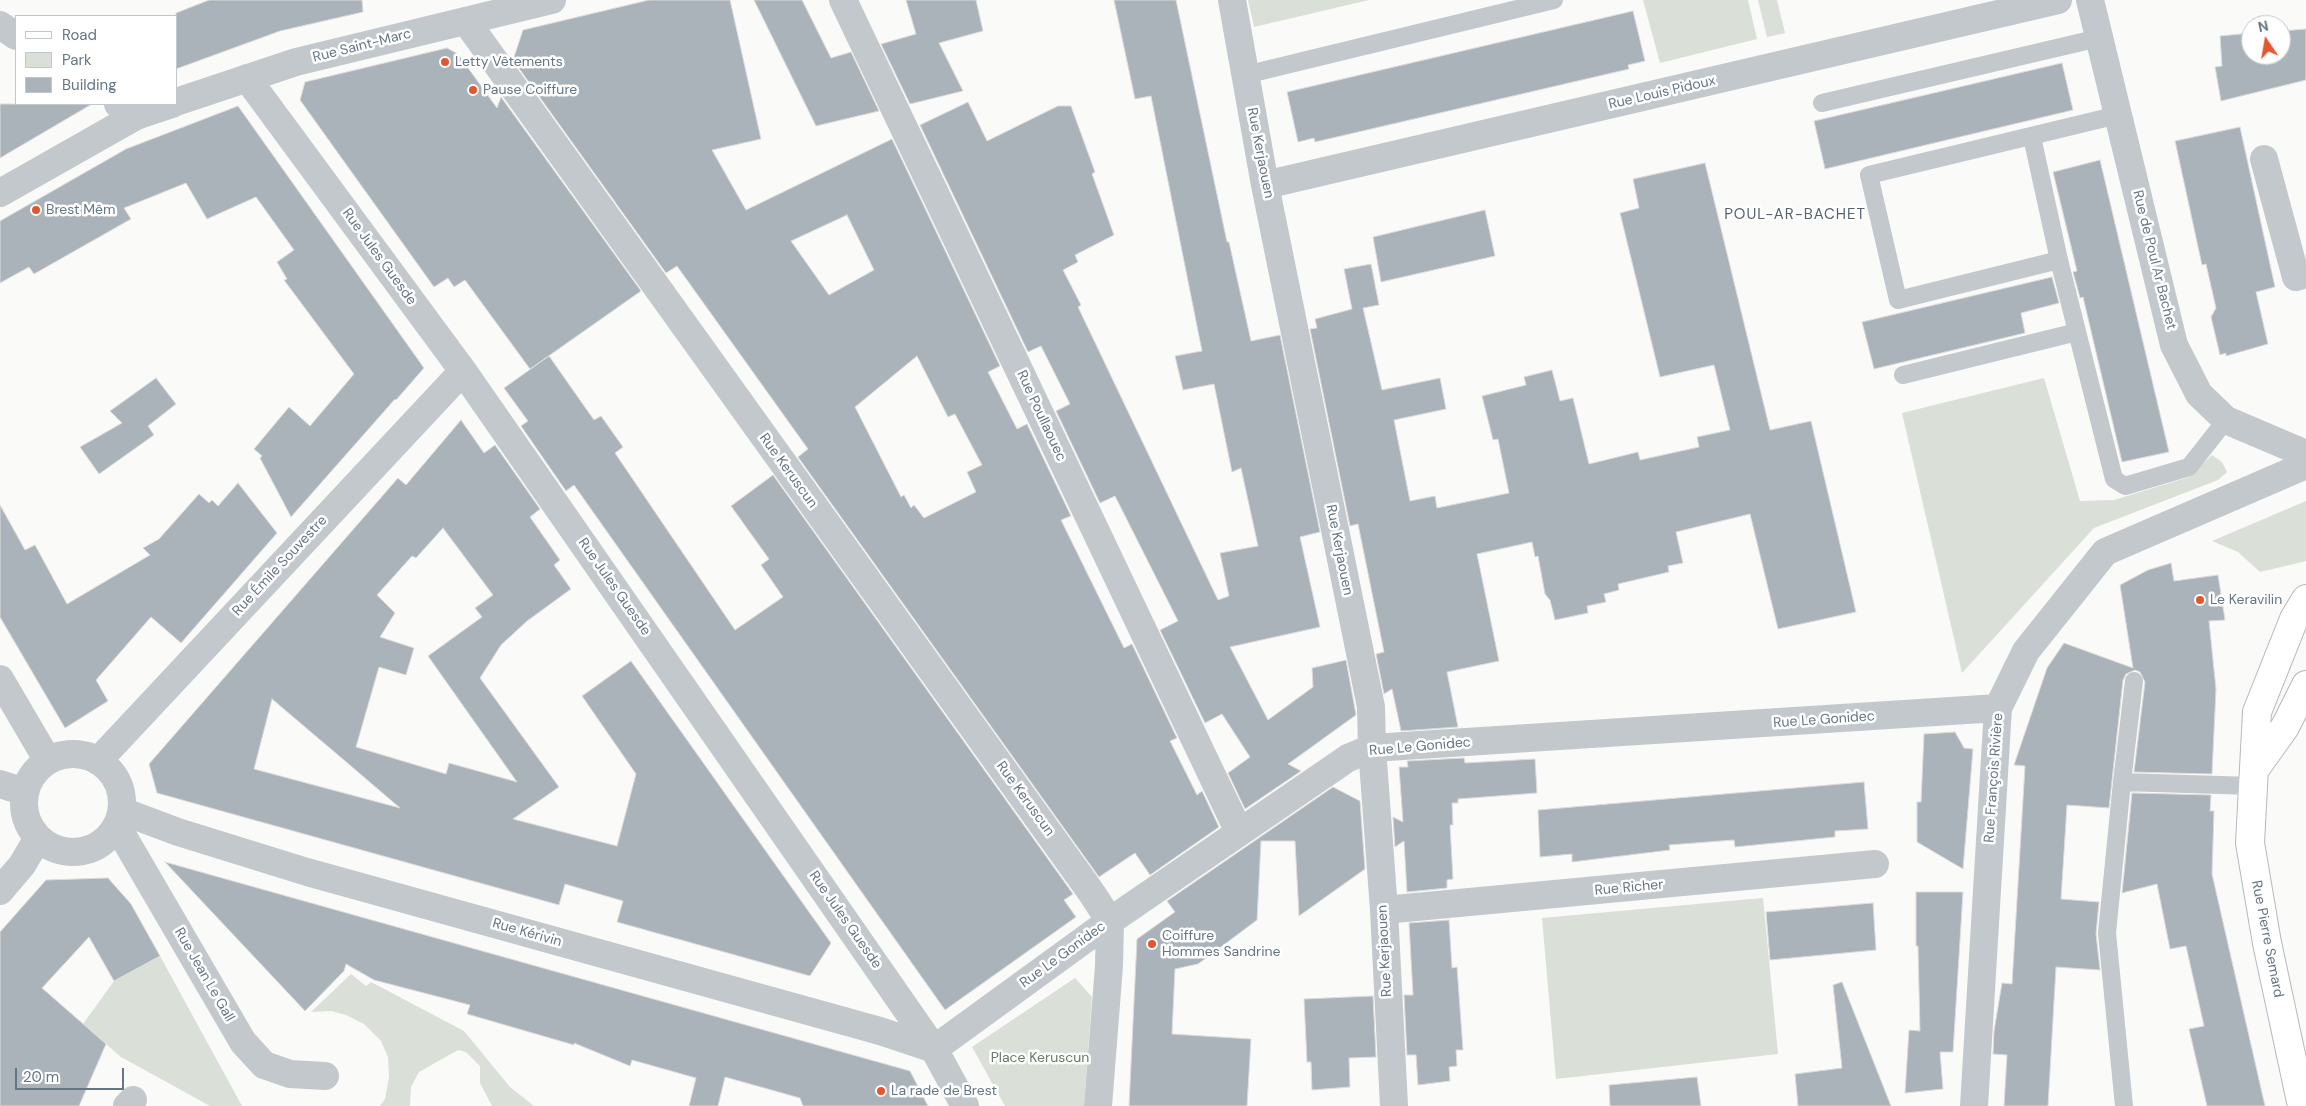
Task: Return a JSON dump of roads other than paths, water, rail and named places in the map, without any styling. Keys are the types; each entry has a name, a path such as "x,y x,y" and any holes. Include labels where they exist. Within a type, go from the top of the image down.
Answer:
{"main road":[{"name":"Rue Pierre Semard","path":"2302,1106 2267,943 2250,842 2258,712 2294,619 2306,599"},
{"path":"2254,778 2285,727 2306,685"}],"street":[{"name":"Rue Saint-Marc","path":"178,101 296,62 552,0"},
{"name":"Rue Poullaouec","path":"843,0 1239,832"},
{"name":"Rue Kerjaouen","path":"1232,0 1265,185 1371,707 1394,1106"},
{"name":"Rue Louis Pidoux","path":"1265,185 1985,8 2058,0"},
{"name":"Rue de Poul Ar Bachet","path":"2090,0 2174,345 2200,394 2226,420 2306,454"},
{"name":"Rue Keruscun","path":"466,21 1110,921"},
{"path":"0,25 15,35"},
{"name":"Rue Jules Guesde","path":"247,78 463,371 934,1049 965,1106"},
{"path":"0,193 127,110 164,105"},
{"path":"2264,159 2296,277 2306,274"},
{"name":"Rue Émile Souvestre","path":"98,762 463,371"},
{"name":"Rue François Rivière","path":"1974,1106 1998,708 2026,652 2105,552 2306,465"},
{"path":"0,679 48,761"},
{"name":"Rue Le Gonidec","path":"934,1049 1110,921 1239,832 1348,758 1372,748 1998,708"},
{"path":"64,755 82,755 98,762 110,770 118,782 122,796 119,818 108,838 96,847 81,852 66,852 51,848 38,838 28,826 24,809 12,788 48,761 64,755"},
{"name":"Rue Kérivin","path":"119,818 178,832 307,872 880,1031 934,1049"},
{"name":"Rue Jean Le Gall","path":"119,818 243,1042 264,1065 290,1074 326,1076"},
{"path":"0,891 22,865 38,838"},
{"name":"Rue Richer","path":"1384,910 1875,864"},
{"path":"1098,1106 1109,966 1110,921"}],"lane":[{"path":"1245,75 1554,0"},
{"path":"1822,103 2099,38"},
{"path":"2059,260 1898,300 1869,175 2118,115"},
{"path":"2032,137 2059,260 2114,479 2125,486 2189,468 2226,420"},
{"path":"1903,375 2077,332"},
{"path":"2124,1106 2107,932 2134,681"},
{"path":"2122,782 2254,778"}],"place":[{"name":"Letty Vêtements","path":"445,62"},
{"name":"Pause Coiffure","path":"473,90"},
{"name":"Brest Mêm","path":"36,210"},
{"name":"Le Keravilin","path":"2200,600"},
{"name":"Coiffure Hommes Sandrine","path":"1152,944"},
{"name":"La rade de Brest","path":"881,1091"}],"district":[{"name":"POUL-AR-BACHET","path":"1795,215"}],"park label":[{"name":"Place Keruscun","path":"1040,1058"}]}
